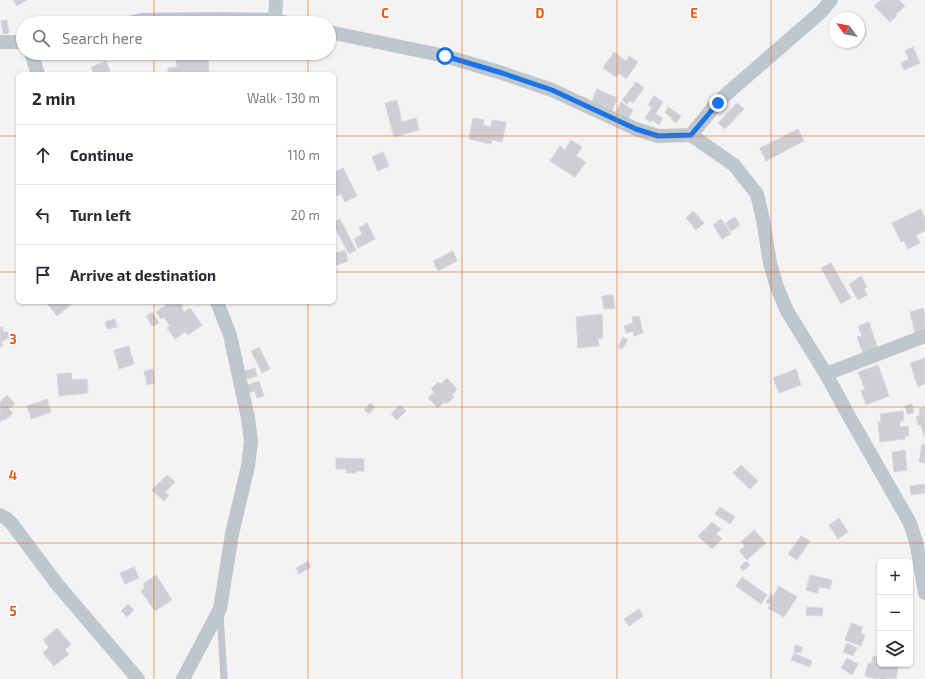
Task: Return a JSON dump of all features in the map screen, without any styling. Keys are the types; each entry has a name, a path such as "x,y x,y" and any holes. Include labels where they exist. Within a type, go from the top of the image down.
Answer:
{"street":[{"path":"275,16 276,0"},
{"path":"691,135 731,90 820,12 831,0"},
{"path":"336,33 445,56 502,73 552,90 636,129 658,136 691,135 734,165 757,194 770,263 777,287 787,311 826,374 910,523 916,542 925,593"},
{"path":"0,42 16,42"},
{"path":"33,60 37,72"},
{"path":"183,679 220,610 232,534 248,466 250,442 248,418 230,335 218,304"},
{"path":"826,374 925,336"},
{"path":"0,515 12,524 58,584 138,679"}],"lane":[{"path":"220,610 224,679"}],"building":[{"path":"13,0 27,0 17,6"},
{"path":"881,0 899,0 905,6 890,22 874,6"},
{"path":"7,20 9,33 3,34 1,21"},
{"path":"913,47 920,63 904,70 901,63 909,59 905,51"},
{"path":"614,52 626,61 629,56 638,62 626,79 619,73 616,77 603,68"},
{"path":"176,60 208,60 209,72 168,72 168,68 177,67"},
{"path":"106,61 110,71 93,72 91,67"},
{"path":"636,82 644,88 633,103 630,101 627,104 622,100"},
{"path":"597,89 617,98 612,110 592,101"},
{"path":"654,96 663,102 655,114 663,118 659,125 652,120 650,122 645,118 652,107 648,105"},
{"path":"397,100 402,122 416,118 419,130 394,137 385,103"},
{"path":"621,102 633,110 628,119 616,112"},
{"path":"737,103 744,109 725,129 718,123"},
{"path":"668,107 681,116 676,123 665,113"},
{"path":"473,118 484,120 483,125 491,127 492,120 506,122 502,142 492,140 491,144 469,139"},
{"path":"798,129 804,141 766,161 760,148"},
{"path":"571,140 582,147 576,156 586,162 575,177 550,161 560,146 565,150"},
{"path":"383,152 389,166 378,171 372,157"},
{"path":"343,168 357,196 345,202 341,194 337,196 336,172"},
{"path":"921,209 925,218 925,231 916,235 920,243 908,249 904,241 901,242 892,223"},
{"path":"693,211 704,223 696,230 686,218"},
{"path":"735,217 740,225 731,231 725,223"},
{"path":"340,219 356,250 349,254 336,230 336,221"},
{"path":"721,219 731,234 722,239 713,225"},
{"path":"367,223 375,239 358,248 354,239 362,234 359,228"},
{"path":"345,250 348,261 336,265 336,253"},
{"path":"453,251 457,261 438,271 433,261"},
{"path":"831,263 851,298 841,304 821,268"},
{"path":"861,276 867,287 864,289 867,295 858,300 849,284"},
{"path":"613,295 615,308 604,309 602,296"},
{"path":"48,304 72,304 57,316"},
{"path":"165,304 182,304 183,306 181,307 184,312 190,308 202,325 188,335 185,332 175,339 167,328 170,326 164,317 161,319 156,312 166,305"},
{"path":"923,308 925,316 925,335 916,337 910,312"},
{"path":"152,312 159,323 152,326 146,316"},
{"path":"602,314 603,338 598,338 599,346 578,348 576,317"},
{"path":"639,316 643,333 634,336 633,331 626,333 624,326 633,323 632,317"},
{"path":"115,319 117,327 107,329 105,322"},
{"path":"869,322 878,349 863,354 857,337 862,336 858,326"},
{"path":"2,327 4,333 7,331 10,337 1,342 3,346 0,347 0,328"},
{"path":"623,337 628,340 622,349 618,347"},
{"path":"129,346 134,364 119,369 114,350"},
{"path":"259,347 270,369 262,373 251,351"},
{"path":"925,358 925,384 918,387 910,363"},
{"path":"878,365 889,396 866,405 861,391 865,389 858,372"},
{"path":"255,368 257,376 243,380 241,372"},
{"path":"153,369 155,383 147,385 144,371"},
{"path":"796,369 801,385 779,393 773,378"},
{"path":"71,373 72,380 87,379 88,393 59,396 57,374"},
{"path":"447,378 457,389 452,395 454,397 446,404 444,402 438,408 428,398 434,392 431,389 438,382 441,384"},
{"path":"259,381 264,396 257,398 255,391 249,393 247,385"},
{"path":"7,395 15,404 9,409 13,413 5,420 4,419 0,422 0,402"},
{"path":"47,399 51,412 31,419 27,406"},
{"path":"370,403 375,407 369,414 364,410"},
{"path":"912,404 914,413 907,414 905,406"},
{"path":"400,405 406,411 397,420 391,414"},
{"path":"925,407 924,437 921,425 918,425 916,416 920,416 919,409"},
{"path":"903,411 904,421 900,421 900,427 908,426 909,436 905,436 905,439 880,442 878,422 881,422 880,414"},
{"path":"922,444 925,444 925,463 919,462"},
{"path":"905,450 907,470 894,472 892,452"},
{"path":"336,458 364,459 364,471 346,473 346,469 336,469"},
{"path":"741,465 758,481 750,489 733,473"},
{"path":"167,475 175,482 165,492 169,495 164,501 152,490"},
{"path":"925,484 925,493 911,495 910,486"},
{"path":"720,507 735,517 730,524 715,514"},
{"path":"839,518 848,532 838,539 829,525"},
{"path":"712,522 721,529 716,534 722,539 712,549 698,536"},
{"path":"754,530 766,543 747,560 739,551 745,546 741,542"},
{"path":"801,536 810,541 797,560 788,554"},
{"path":"308,561 311,567 299,574 296,568"},
{"path":"746,561 750,565 743,571 740,567"},
{"path":"134,567 139,578 125,584 120,573"},
{"path":"156,575 172,600 155,611 141,591 145,588 143,584"},
{"path":"810,575 832,580 830,589 819,587 818,593 806,590"},
{"path":"742,577 767,595 761,604 736,586"},
{"path":"779,586 797,597 784,617 768,608 770,604 766,602 771,594 773,596"},
{"path":"128,604 134,610 127,617 121,611"},
{"path":"807,607 823,608 822,616 806,615"},
{"path":"639,609 643,616 629,626 624,619"},
{"path":"851,623 863,627 861,633 865,635 861,646 845,640"},
{"path":"57,628 71,644 65,650 69,654 54,666 43,653 49,647 43,640"},
{"path":"847,643 857,648 853,656 843,652"},
{"path":"795,645 802,647 801,653 794,652"},
{"path":"794,653 812,661 810,667 791,660"},
{"path":"873,656 877,657 877,667 898,668 896,679 877,679 865,676 868,663 871,664"},
{"path":"847,658 858,664 852,675 841,668"}],"route":[{"path":"445,56 552,90 636,129 658,136 691,135 718,103"}]}
